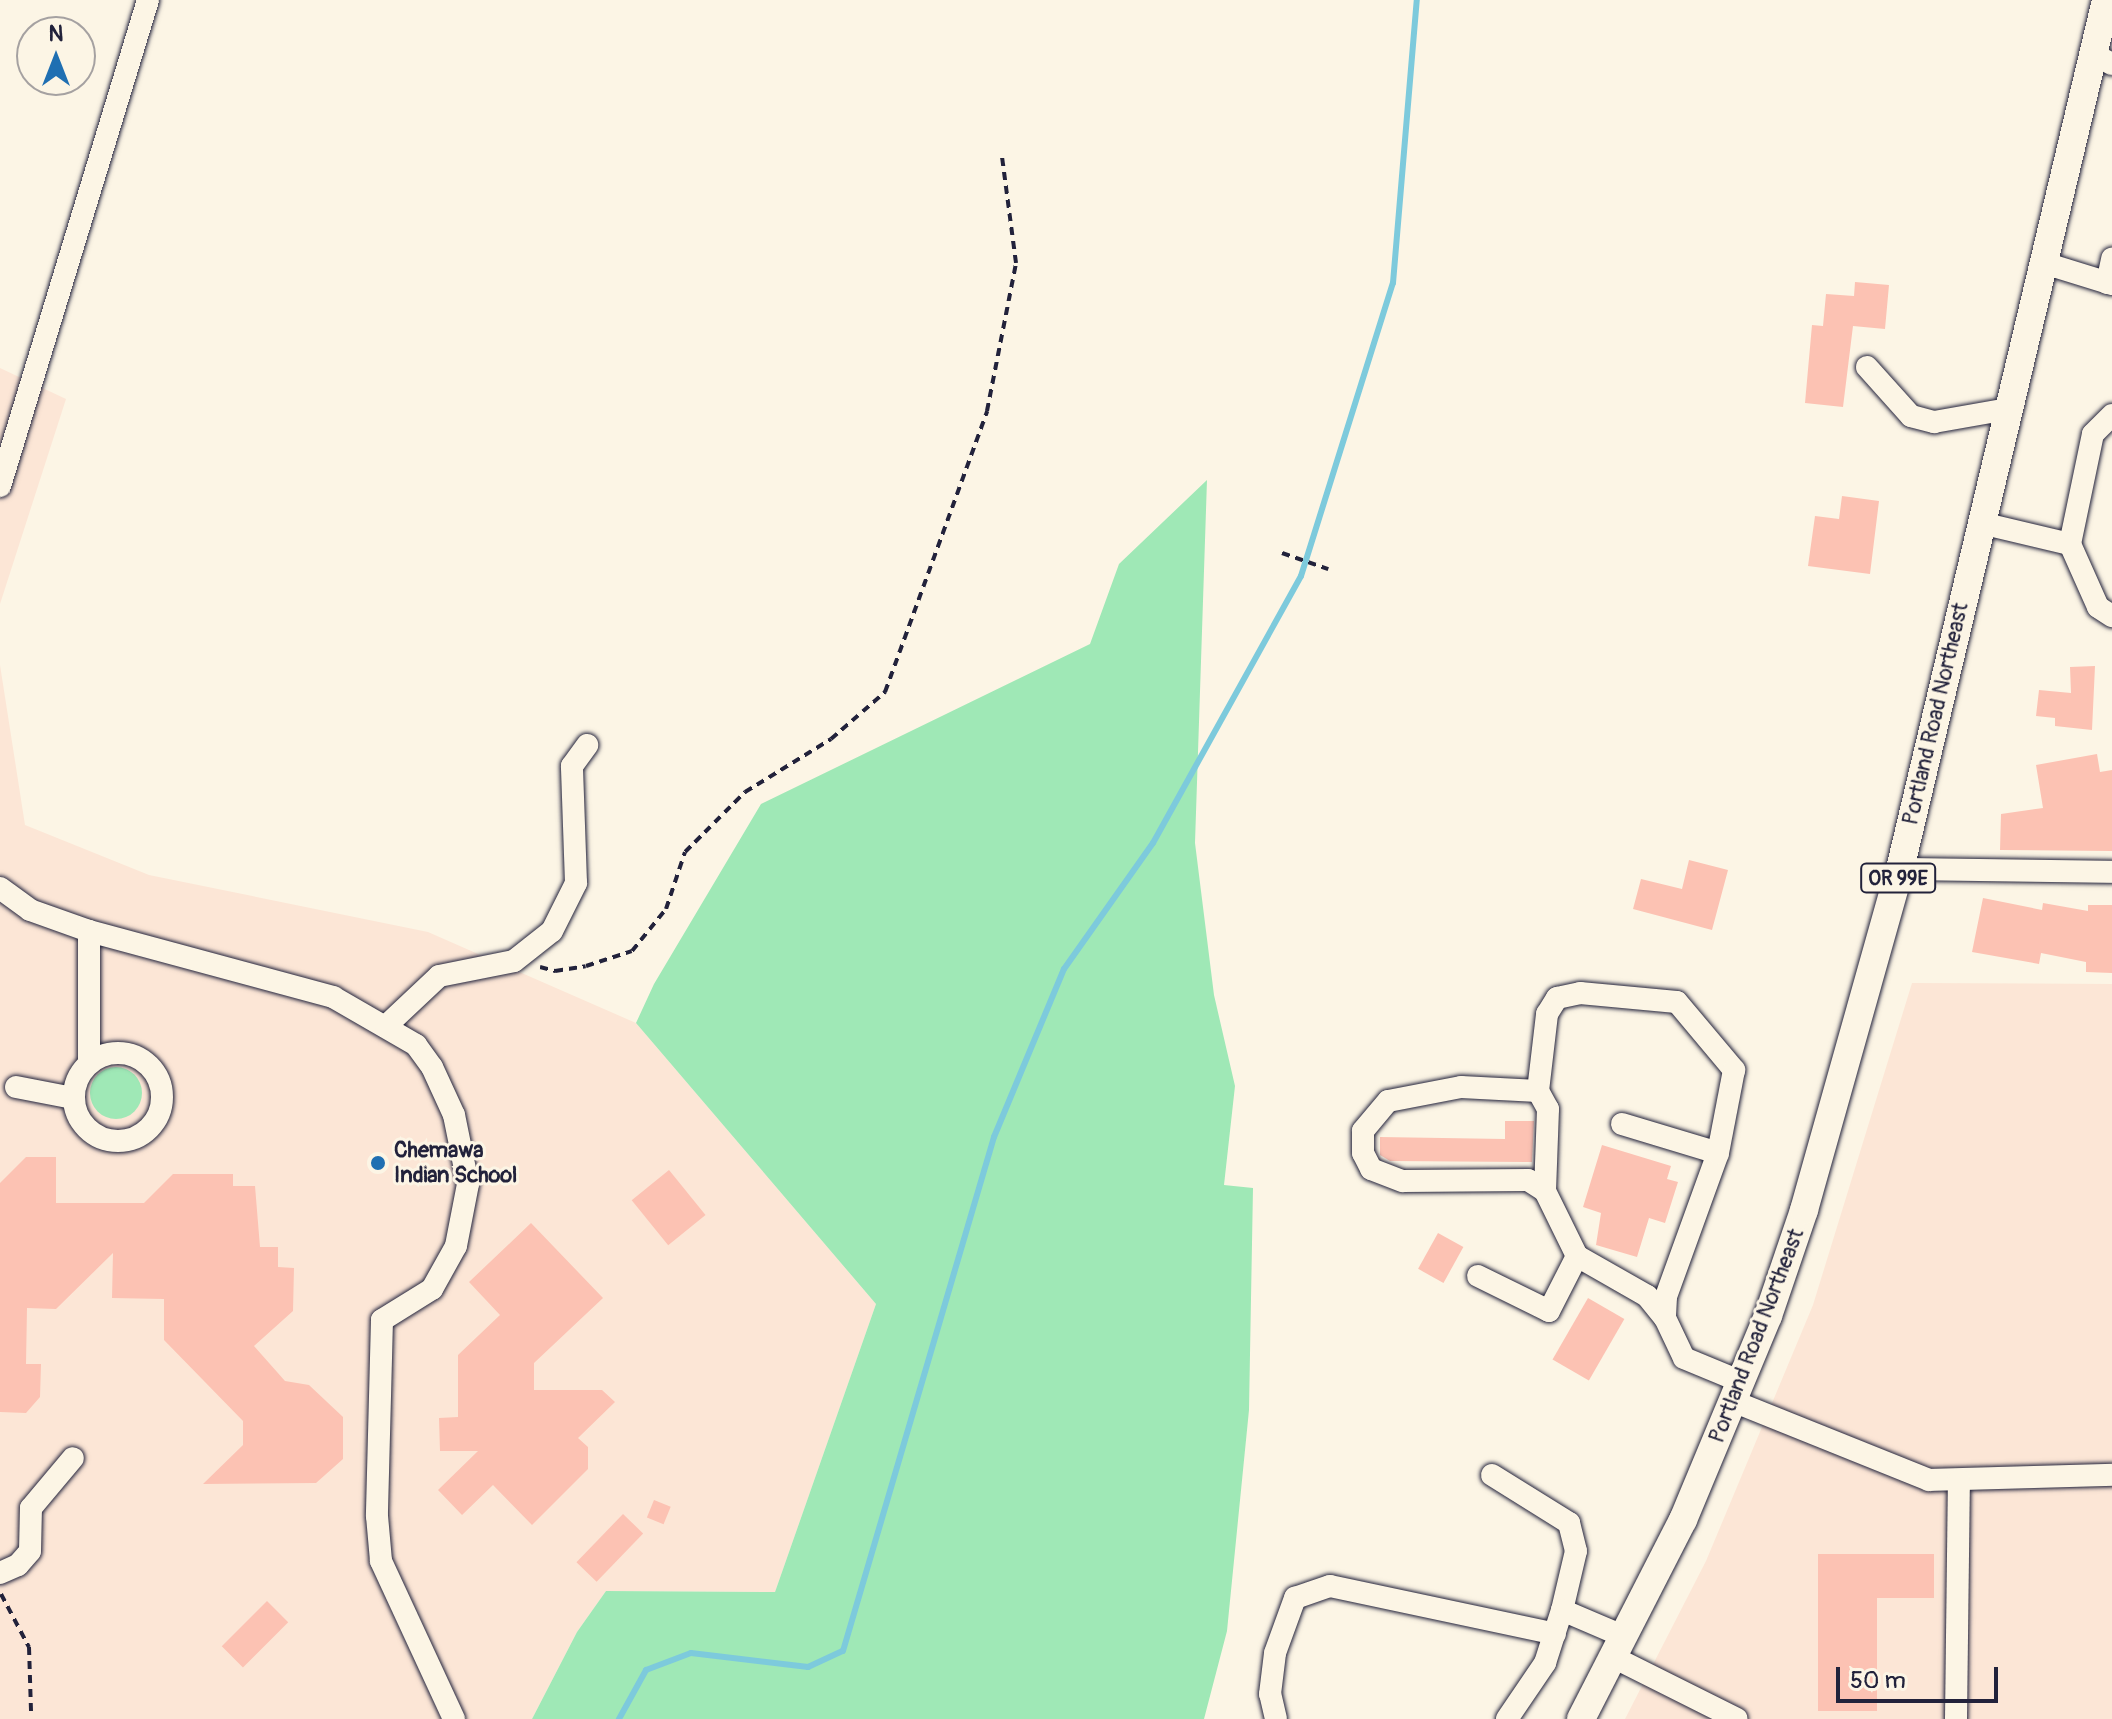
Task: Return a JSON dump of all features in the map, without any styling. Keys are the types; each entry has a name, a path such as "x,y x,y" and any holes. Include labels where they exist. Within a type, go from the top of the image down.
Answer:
{"main road":[{"name":"Portland Road Northeast","path":"1581,1719 1620,1648 1738,1392 1821,1155 1900,869 2044,263 2103,59 2106,0"}],"street":[{"path":"0,486 148,0"},
{"path":"2044,263 2109,284 2112,259"},
{"path":"1867,367 1911,416 1934,422 2008,409"},
{"path":"2112,415 2093,434 2070,544 2098,607 2112,616"},
{"path":"1981,523 2070,544"},
{"path":"386,1026 439,976 514,961 552,931 576,883 572,766 587,745"},
{"path":"1900,869 2112,872"},
{"path":"0,888 30,910 89,931 333,997 416,1045 432,1067 454,1115 468,1184 456,1246 432,1289 382,1320 381,1561 454,1719"},
{"path":"89,931 89,1063 73,1098 84,1126 109,1141 139,1136 159,1115 161,1085 144,1061 116,1052 89,1063"},
{"path":"1665,1318 1666,1297 1718,1153 1734,1070 1677,1002 1580,993 1557,998 1547,1014 1538,1091 1548,1109 1545,1191 1577,1256 1647,1296 1665,1318 1684,1358 1738,1392 1929,1480 2112,1475"},
{"path":"16,1087 73,1098"},
{"path":"1538,1091 1461,1087 1388,1101 1363,1131 1363,1153 1371,1169 1403,1181 1528,1180 1545,1191"},
{"path":"1622,1124 1718,1153"},
{"path":"1478,1276 1549,1311 1577,1256"},
{"path":"0,1573 18,1565 30,1551 31,1508 73,1458"},
{"path":"1492,1475 1569,1523 1576,1551 1545,1663 1507,1719"},
{"path":"1956,1719 1959,1480"},
{"path":"1276,1719 1270,1694 1275,1653 1295,1598 1330,1586 1555,1634"},
{"path":"1562,1610 1737,1719"}],"path":[{"path":"514,961 555,971 632,951 666,909 685,852 745,792 831,739 885,692 987,411 1016,263 1002,157"},
{"path":"1282,553 1328,569"},
{"path":"0,1592 29,1647 31,1712"}],"shaded area":[{"path":"0,368 66,399 0,604"},
{"name":"Chemawa Indian School","path":"0,665 25,825 149,875 428,932 636,1023 876,1304 775,1592 606,1591 577,1632 532,1719 0,1719"},
{"path":"1912,983 2112,984 2112,1719 1625,1719 1706,1561 1813,1305"}],"green space":[{"path":"1207,480 1195,843 1214,995 1235,1086 1224,1185 1253,1188 1249,1410 1227,1631 1204,1719 532,1719 577,1632 606,1591 775,1592 876,1304 636,1023 654,984 761,804 1090,644 1119,564"},
{"path":"116,1067 134,1075 142,1093 134,1111 116,1119 98,1111 90,1093 98,1075"}],"building":[{"path":"1855,282 1889,285 1885,329 1853,326 1843,407 1805,403 1812,325 1823,326 1826,294 1854,296"},
{"path":"1842,496 1879,501 1870,574 1808,566 1815,516 1839,519"},
{"path":"2095,666 2092,730 2055,726 2055,718 2036,716 2039,690 2071,693 2070,667"},
{"path":"2097,754 2100,772 2112,770 2112,851 2000,850 2001,814 2043,808 2036,765"},
{"path":"1689,860 1728,870 1712,930 1633,909 1641,879 1682,889"},
{"path":"1983,898 2042,910 2043,903 2088,911 2088,905 2112,905 2112,973 2086,972 2086,962 2041,953 2039,964 1972,952"},
{"path":"1505,1121 1534,1121 1532,1162 1390,1161 1380,1155 1380,1137 1505,1139"},
{"path":"1602,1145 1671,1166 1667,1179 1678,1182 1665,1223 1649,1218 1637,1257 1596,1245 1601,1213 1583,1207"},
{"path":"26,1157 56,1157 56,1203 144,1203 173,1174 233,1174 233,1186 255,1186 260,1247 278,1247 278,1267 294,1268 293,1311 254,1346 285,1381 309,1385 343,1417 343,1459 316,1483 203,1484 243,1445 243,1421 164,1340 164,1299 112,1298 113,1253 56,1309 27,1308 26,1364 41,1364 40,1397 26,1413 0,1412 0,1183"},
{"path":"669,1170 706,1215 668,1245 632,1200"},
{"path":"531,1223 603,1298 534,1363 534,1390 602,1390 615,1402 578,1438 588,1447 588,1469 532,1525 493,1485 462,1515 438,1490 478,1451 440,1451 439,1418 458,1417 458,1355 500,1315 469,1282"},
{"path":"1438,1233 1463,1247 1443,1283 1418,1269"},
{"path":"1588,1298 1624,1319 1589,1380 1552,1359"},
{"path":"654,1500 671,1507 664,1524 647,1518"},
{"path":"623,1514 643,1533 597,1582 576,1562"},
{"path":"1818,1554 1934,1554 1934,1598 1877,1598 1877,1711 1818,1711"},
{"path":"267,1601 288,1622 243,1667 222,1646"}],"waterway":[{"path":"619,1719 646,1670 691,1653 808,1667 843,1651 994,1137 1064,969 1153,843 1301,576 1393,283 1417,0"}],"place":[{"name":"Chemawa Indian School","path":"378,1163"}]}
